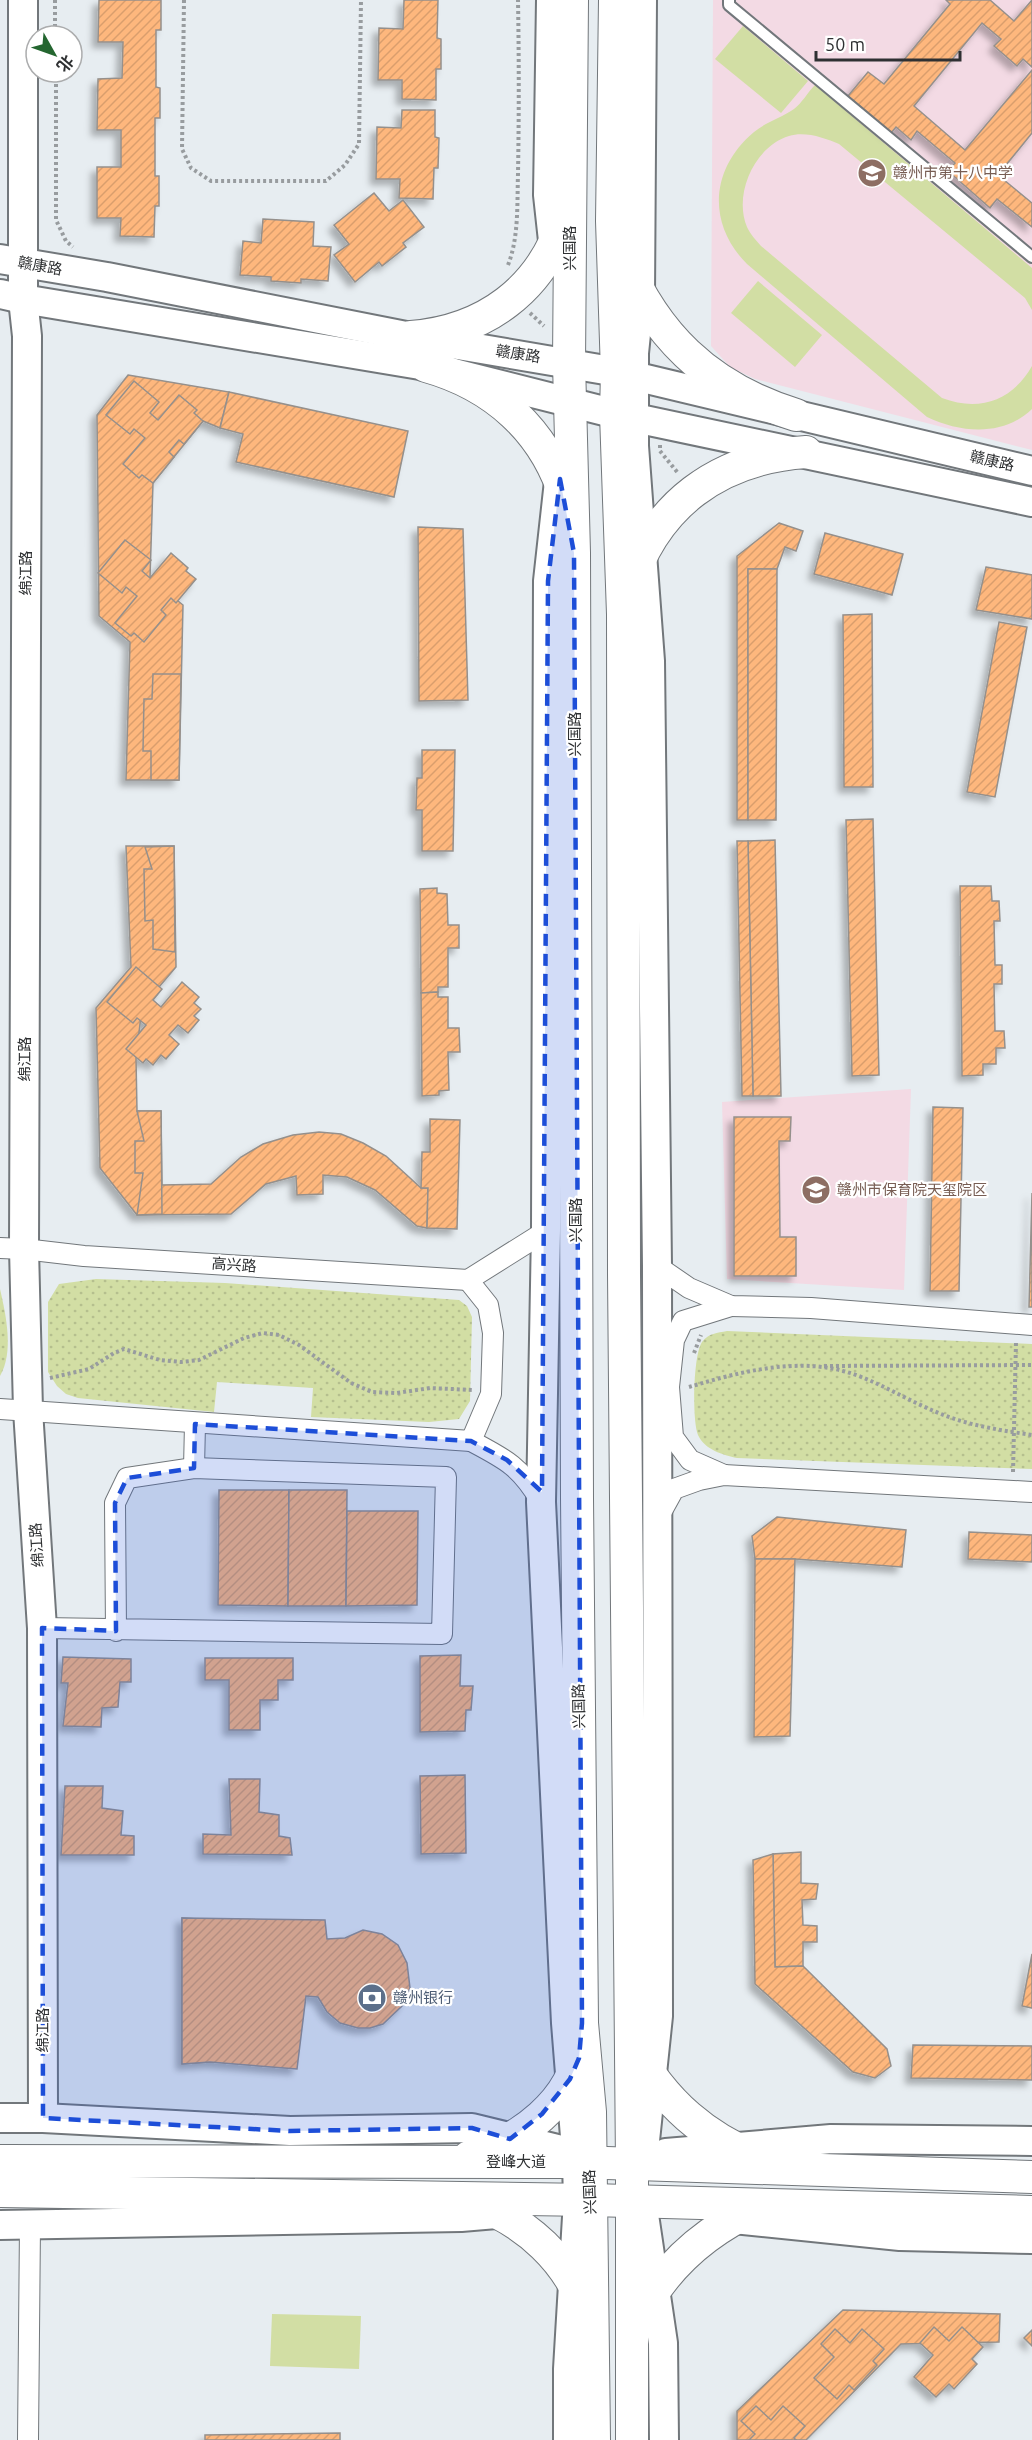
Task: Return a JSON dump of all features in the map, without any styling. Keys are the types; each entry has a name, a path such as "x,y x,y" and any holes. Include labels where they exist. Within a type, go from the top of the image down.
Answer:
{"main road":[{"name":"兴国路","path":"572,0 571,192 566,362 574,554 577,1498 582,2024 590,2112 583,2158 592,2330 594,2440"},
{"path":"615,0 612,221 626,374 623,614 624,1274 631,2044 637,2160 632,2331 632,2440"},
{"path":"411,337 452,330 491,314 524,288 538,272 554,246 571,192"},
{"path":"612,221 622,256 640,295 674,341 712,375 752,399 796,415"},
{"path":"426,366 470,382 509,408 540,443 560,479 569,507 574,554"},
{"path":"623,614 627,593 641,555 667,517 700,486 719,474 750,462 783,454 806,452"},
{"path":"443,2162 486,2151 510,2139 542,2114 557,2098 571,2077 579,2058 582,2024"},
{"path":"631,2044 651,2076 684,2114 701,2128 734,2148 768,2163 792,2170"},
{"name":"登峰大道","path":"0,2161 443,2162 583,2158 792,2170 1032,2177"},
{"path":"0,2191 455,2198 746,2212 1032,2212"},
{"path":"455,2198 474,2202 501,2214 538,2240 553,2255 573,2284 586,2309 592,2330"},
{"path":"632,2331 653,2291 673,2266 698,2242 746,2212"}],"street":[{"name":"绵江路","path":"23,0 12,261 12,296 27,336 12,1248 28,1410 42,1628 43,2118"},
{"path":"551,0 548,195 566,362"},
{"path":"626,374 640,295 642,0"},
{"name":"赣康路","path":"12,261 107,276 411,337 626,374 1032,471"},
{"name":"赣康路","path":"12,296 426,366 625,416 806,452 1032,502"},
{"path":"0,2118 43,2118 290,2131 472,2128 583,2158 566,2023 542,1502 546,1231 548,581 567,402"},
{"path":"625,416 641,555 650,661 657,1266 658,2016 637,2160 831,2139 1032,2141"},
{"path":"471,1441 491,1395 493,1333 488,1305 468,1280 546,1231"},
{"name":"高兴路","path":"12,1248 84,1256 468,1280"},
{"path":"657,1266 689,1288 731,1306"},
{"path":"724,1475 690,1460 673,1437 669,1387 674,1340 683,1322 731,1306 812,1308 1024,1330"},
{"path":"0,1409 471,1441 507,1460 528,1479 542,1502"},
{"path":"194,1468 195,1424"},
{"path":"42,1628 116,1631 442,1634 446,1477 194,1468 127,1478 115,1503 116,1631"},
{"path":"658,1519 674,1489 699,1480 724,1475 1032,1492"},
{"path":"0,2225 449,2218 585,2204 573,2284 568,2369 568,2440"},
{"path":"637,2205 663,2343 664,2440"},
{"path":"746,2212 900,2236 1032,2238"},
{"path":"28,2440 30,2225"}],"lane":[{"path":"729,0 729,5 1032,257"}],"path":[{"path":"55,0 55,24"},
{"path":"184,0 182,149 191,168 211,181 326,181 345,165 359,144 361,0"},
{"path":"505,275 512,255 517,220 518,0"},
{"path":"56,84 57,220 66,241 74,248"},
{"path":"1013,1474 1015,1364 1024,1330"},
{"path":"48,1386 44,1379 90,1369 124,1349 160,1360 181,1362 199,1360 244,1338 263,1333 279,1335 299,1345 351,1383 372,1392 397,1393 430,1388 479,1390"},
{"path":"692,1359 698,1340 703,1334"},
{"path":"689,1387 728,1375 771,1368 1032,1365"},
{"path":"814,1366 847,1372 936,1412 968,1423 1032,1435"},
{"path":"689,1394 690,1378"}],"highlighted area":[{"path":"560,479 574,553 582,2023 579,2058 570,2079 542,2114 510,2139 472,2128 290,2131 43,2118 42,1628 116,1631 115,1503 127,1478 194,1468 195,1424 471,1441 507,1460 542,1492 548,581"}],"shaded area":[{"name":"赣州市第十八中学","path":"713,0 1032,0 1032,450 755,379 730,367 711,346"},
{"name":"赣州市保育院天玺院区","path":"911,1089 904,1290 727,1279 722,1102"}],"green space":[{"path":"743,26 808,81 781,113 715,59"},
{"path":"815,85 1032,268 1032,310 1025,298 839,144 821,138 802,134 789,136 777,141 757,160 745,186 743,200 743,214 750,232 761,246 942,398 969,404 993,400 1015,388 1032,366 1032,409 1021,418 995,428 981,430 954,426 927,417 747,264 734,248 725,232 720,214 719,197 722,179 729,163 739,147 754,132 794,109"},
{"path":"758,281 822,335 795,367 731,313"},
{"path":"96,1279 225,1283 459,1300 467,1306 472,1317 470,1401 459,1419 429,1422 311,1417 313,1388 217,1382 214,1412 78,1398 66,1394 57,1386 48,1372 48,1302 59,1284"},
{"path":"0,1289 8,1345 0,1376"},
{"path":"727,1331 1032,1344 1032,1469 737,1458 715,1451 701,1440 696,1428 695,1373 702,1342 710,1335"},
{"path":"272,2314 361,2316 359,2369 270,2366"}],"building":[{"path":"99,0 161,0 161,30 156,30 156,87 160,88 160,118 155,118 155,176 159,176 159,206 155,206 154,237 120,236 121,218 97,218 97,167 121,167 121,130 97,130 98,79 122,78 123,42 98,42"},
{"path":"404,0 438,0 437,38 441,39 441,69 436,69 436,100 402,99 402,80 378,80 379,28 403,29"},
{"path":"946,0 990,0 1014,21 1032,0 1032,67 1023,59 1017,66 994,46 1001,39 982,23 914,106 965,150 1032,70 1032,133 998,175 1032,203 1032,227 997,199 990,208 948,171 955,163 917,131 911,140 896,127 891,133 848,96 868,72 884,84 950,4"},
{"path":"402,110 435,110 435,137 439,138 438,168 434,168 433,199 399,198 400,179 376,179 377,127 401,128"},
{"path":"374,193 389,211 403,200 424,227 403,243 406,247 382,266 379,262 355,282 334,255 349,244 334,225"},
{"path":"263,219 314,222 313,246 331,247 328,281 301,279 301,283 271,281 271,277 240,275 243,241 261,243"},
{"path":"128,375 229,392 220,428 203,421 153,483 150,578 183,605 179,780 126,780 130,642 99,616 97,415"},
{"path":"134,381 159,402 150,413 158,420 179,395 197,410 194,413 203,421 184,444 179,440 169,452 174,457 153,483 142,475 139,478 123,464 145,438 134,429 130,434 106,415"},
{"path":"229,392 408,431 394,497 236,462 243,434 220,428"},
{"path":"779,523 803,531 796,551 785,547 777,569 748,569 748,820 737,820 737,556"},
{"path":"418,527 463,529 468,700 419,701"},
{"path":"825,533 903,554 892,595 814,574"},
{"path":"125,540 151,560 142,571 150,578 171,553 188,568 186,571 196,579 176,603 171,598 161,610 166,615 144,642 134,633 131,636 115,623 137,596 126,587 122,593 98,573"},
{"path":"986,567 1032,575 1032,619 976,610"},
{"path":"748,569 777,569 776,820 748,820"},
{"path":"872,614 873,787 844,787 843,615"},
{"path":"999,622 1027,627 995,797 967,792"},
{"path":"153,674 181,674 179,780 151,780 151,751 143,751 144,699 152,699"},
{"path":"422,750 455,750 453,851 422,851 422,810 416,810 417,778 422,778"},
{"path":"873,819 879,1075 852,1076 846,820"},
{"path":"775,840 781,1096 753,1096 748,841"},
{"path":"737,841 748,841 753,1096 742,1096"},
{"path":"126,846 174,846 176,967 142,1007 136,1058 137,1111 161,1111 162,1185 211,1184 241,1157 263,1144 293,1135 319,1132 341,1134 386,1156 421,1188 428,1188 427,1228 417,1226 375,1190 347,1177 323,1175 323,1194 297,1195 296,1176 266,1184 231,1214 137,1215 100,1168 96,1008 131,967"},
{"path":"174,846 175,952 153,949 153,920 145,921 144,869 152,869 145,847"},
{"path":"960,886 991,886 992,901 999,901 1000,921 994,921 995,965 1002,965 1002,984 994,984 995,1031 1004,1031 1005,1048 996,1048 996,1064 983,1064 983,1075 962,1076"},
{"path":"437,888 437,893 447,894 448,925 459,925 459,948 448,948 448,987 438,987 438,992 421,993 420,889"},
{"path":"136,967 162,989 153,1000 161,1007 182,982 199,997 194,1003 201,1009 194,1016 199,1020 188,1033 178,1025 169,1035 179,1044 166,1059 161,1055 153,1065 146,1059 143,1063 126,1049 146,1025 137,1018 133,1023 107,1002"},
{"path":"438,992 438,997 448,997 448,1028 459,1028 460,1052 448,1052 449,1090 439,1091 439,1095 422,1096 421,993"},
{"path":"933,1107 963,1108 959,1291 930,1291"},
{"path":"137,1111 161,1111 162,1214 137,1215 143,1173 135,1173 135,1141 144,1141"},
{"path":"734,1117 791,1117 790,1141 779,1141 780,1237 796,1237 796,1276 734,1276"},
{"path":"430,1119 460,1120 457,1229 427,1228 428,1188 421,1188 422,1152 430,1152"},
{"path":"1032,1193 1032,1307 1029,1307"},
{"path":"219,1490 289,1490 288,1606 218,1605"},
{"path":"289,1490 347,1490 346,1606 288,1606"},
{"path":"347,1511 418,1511 417,1605 346,1606"},
{"path":"777,1517 906,1530 902,1567 795,1559 755,1559 752,1536"},
{"path":"969,1532 1032,1535 1032,1562 968,1559"},
{"path":"755,1559 795,1559 790,1736 754,1737"},
{"path":"461,1655 460,1686 473,1686 471,1710 466,1710 465,1731 420,1732 420,1656"},
{"path":"63,1657 131,1659 131,1682 120,1682 118,1707 102,1708 101,1727 63,1726 68,1683 61,1683"},
{"path":"205,1658 293,1658 293,1680 278,1680 278,1700 260,1700 260,1730 229,1730 229,1680 205,1680"},
{"path":"465,1775 466,1853 421,1854 420,1776"},
{"path":"229,1779 260,1779 259,1812 279,1815 279,1836 290,1838 292,1855 203,1854 203,1834 231,1835"},
{"path":"65,1786 103,1786 102,1808 123,1811 121,1835 134,1836 134,1855 61,1855"},
{"path":"801,1852 801,1883 818,1884 816,1899 802,1900 803,1925 817,1926 817,1942 803,1942 803,1966 775,1967 773,1854"},
{"path":"773,1854 775,1967 803,1966 887,2049 891,2066 875,2078 853,2072 755,1984 753,1860"},
{"path":"182,1918 215,1920 215,1937 222,1936 236,1965 239,2001 230,2034 219,2047 213,2049 210,2062 182,2064"},
{"path":"182,1918 325,1920 327,1939 345,1938 363,1930 382,1934 398,1945 407,1963 410,1988 402,2006 383,2024 370,2028 358,2028 340,2023 327,2012 318,1997 306,1996 297,2069 210,2062 182,2064"},
{"path":"1032,1954 1032,2008 1022,2006"},
{"path":"913,2045 1032,2046 1032,2080 911,2078"},
{"path":"843,2310 1000,2314 999,2342 901,2344 806,2440 737,2440 737,2411"},
{"path":"934,2327 949,2341 962,2327 983,2347 972,2359 977,2364 954,2389 949,2384 936,2397 914,2377 933,2355 920,2343"},
{"path":"835,2329 850,2343 862,2329 884,2349 873,2361 877,2365 854,2390 849,2385 837,2399 814,2378 834,2357 821,2344"},
{"path":"1032,2330 1032,2346 1024,2338"},
{"path":"756,2406 771,2420 783,2406 805,2426 794,2438 796,2440 749,2440 755,2434 741,2421"},
{"path":"340,2433 340,2440 205,2440 205,2435"}],"place":[{"name":"赣州市第十八中学","path":"872,173"},
{"name":"赣州市保育院天玺院区","path":"816,1190"},
{"name":"赣州银行","path":"372,1998"}]}
